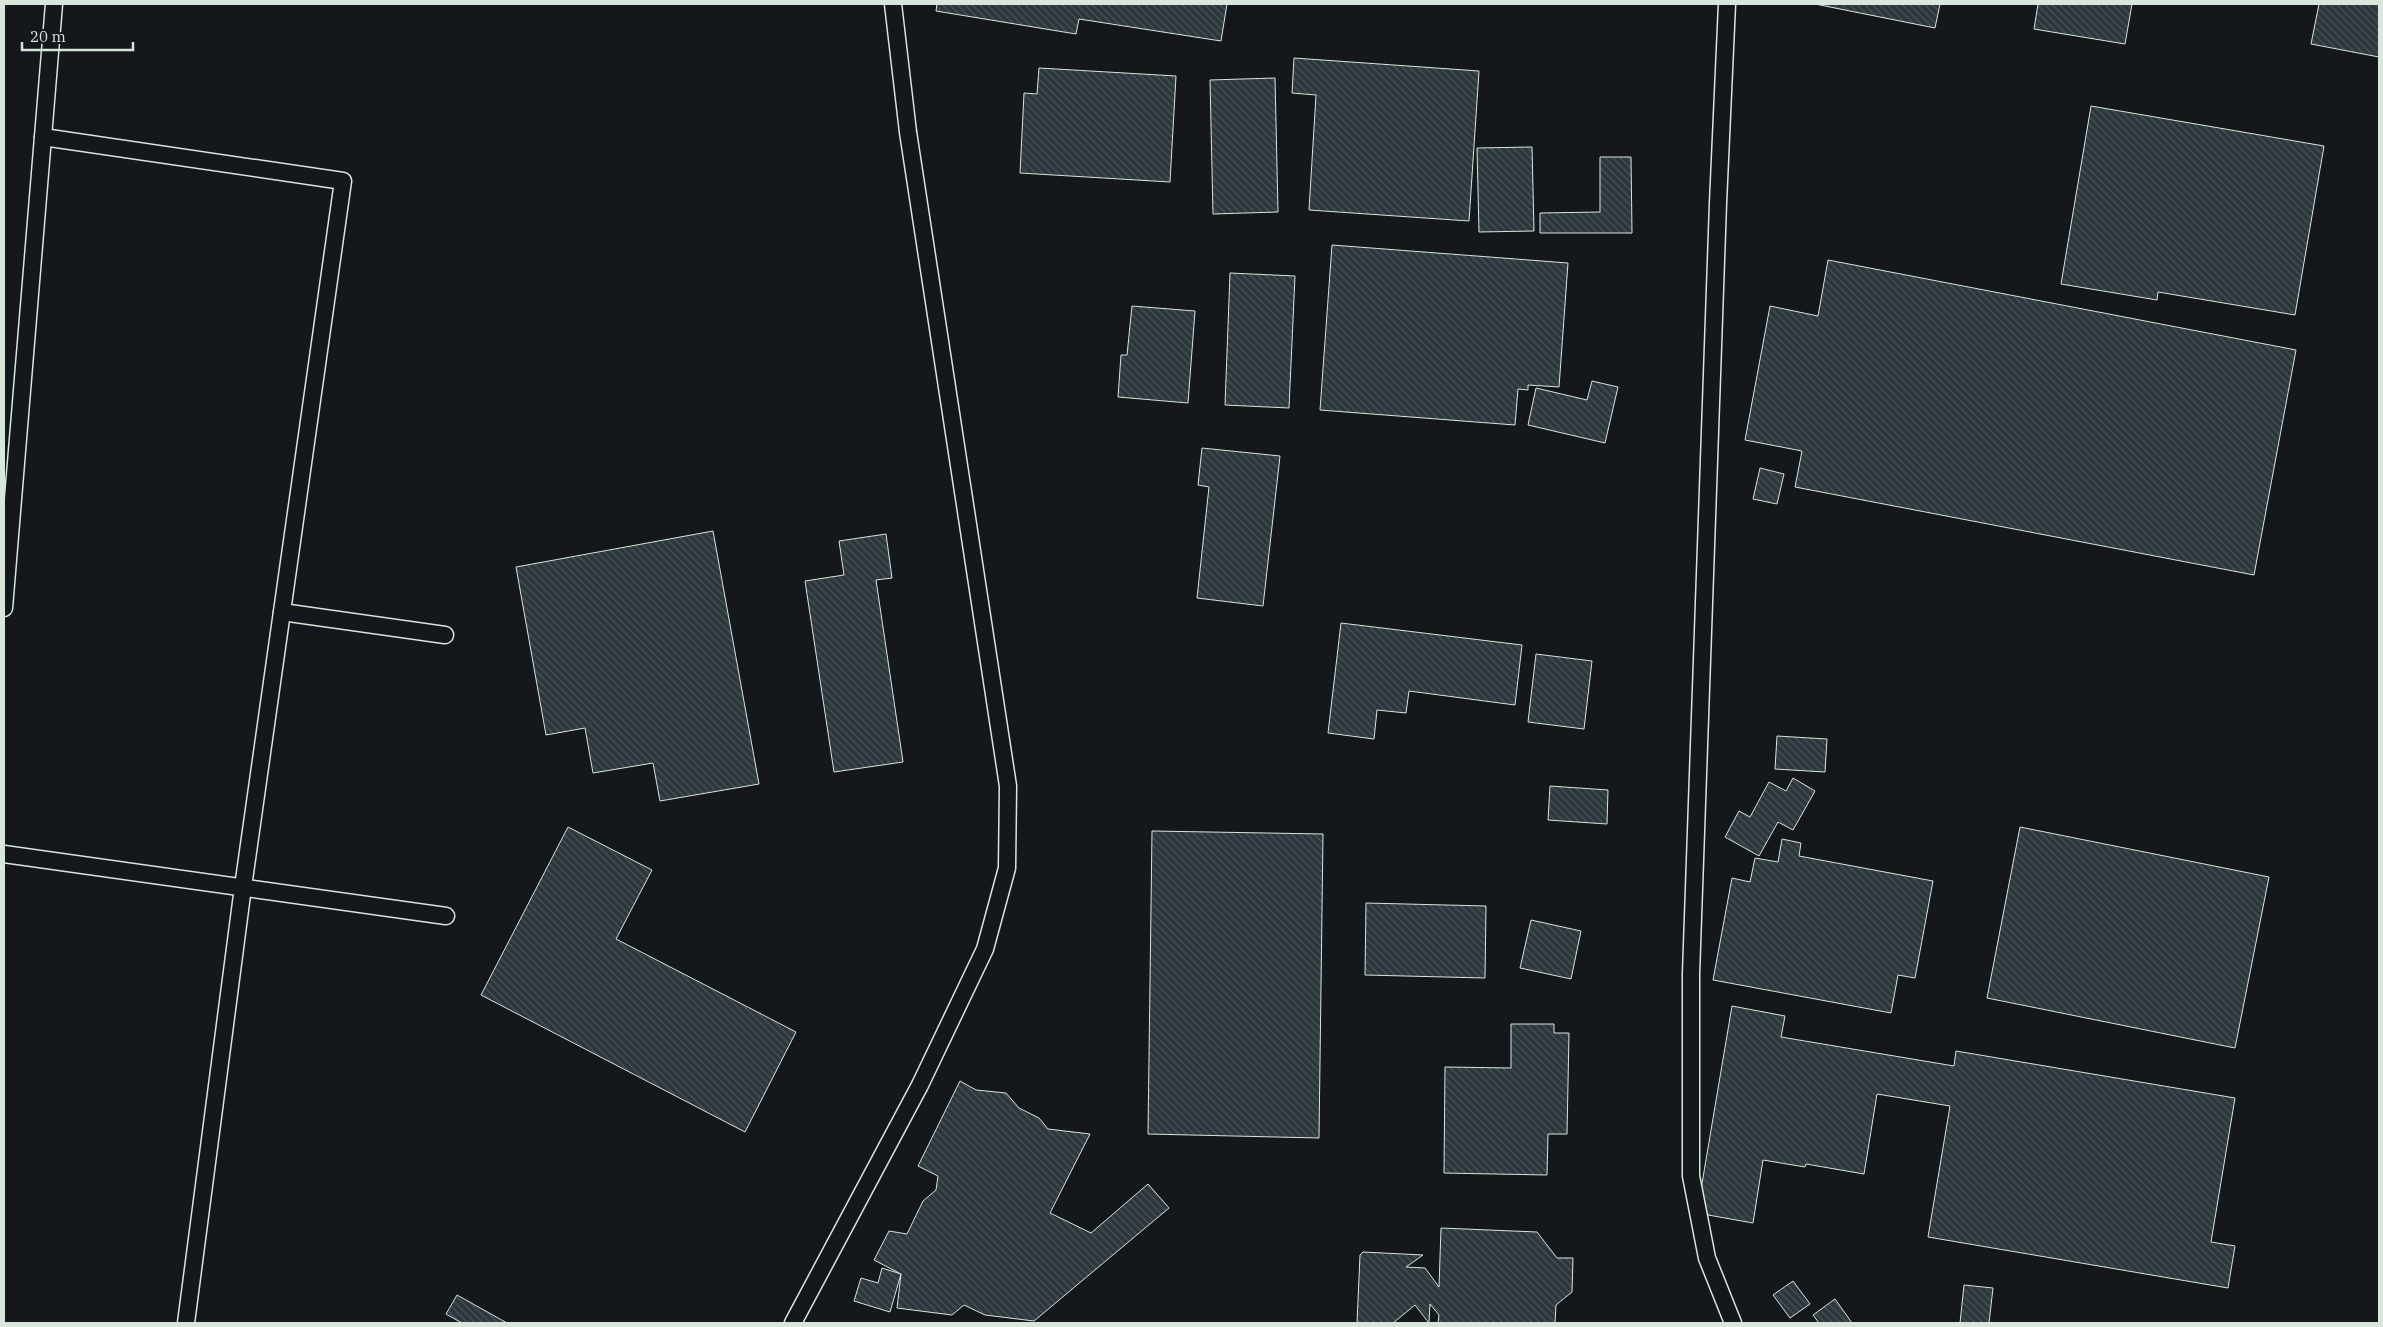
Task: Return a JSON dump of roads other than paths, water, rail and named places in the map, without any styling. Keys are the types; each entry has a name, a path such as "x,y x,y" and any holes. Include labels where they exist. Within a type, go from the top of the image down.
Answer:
{"lane":[{"path":"4,608 54,4"},
{"path":"793,1323 920,1085 985,949 1007,868 1008,786 908,132 893,4"},
{"path":"1727,4 1716,232 1691,974 1691,1176 1707,1258 1733,1323"},
{"path":"44,137 343,181 243,886 186,1323"},
{"path":"282,612 445,635"},
{"path":"4,854 243,886 446,916"}]}
